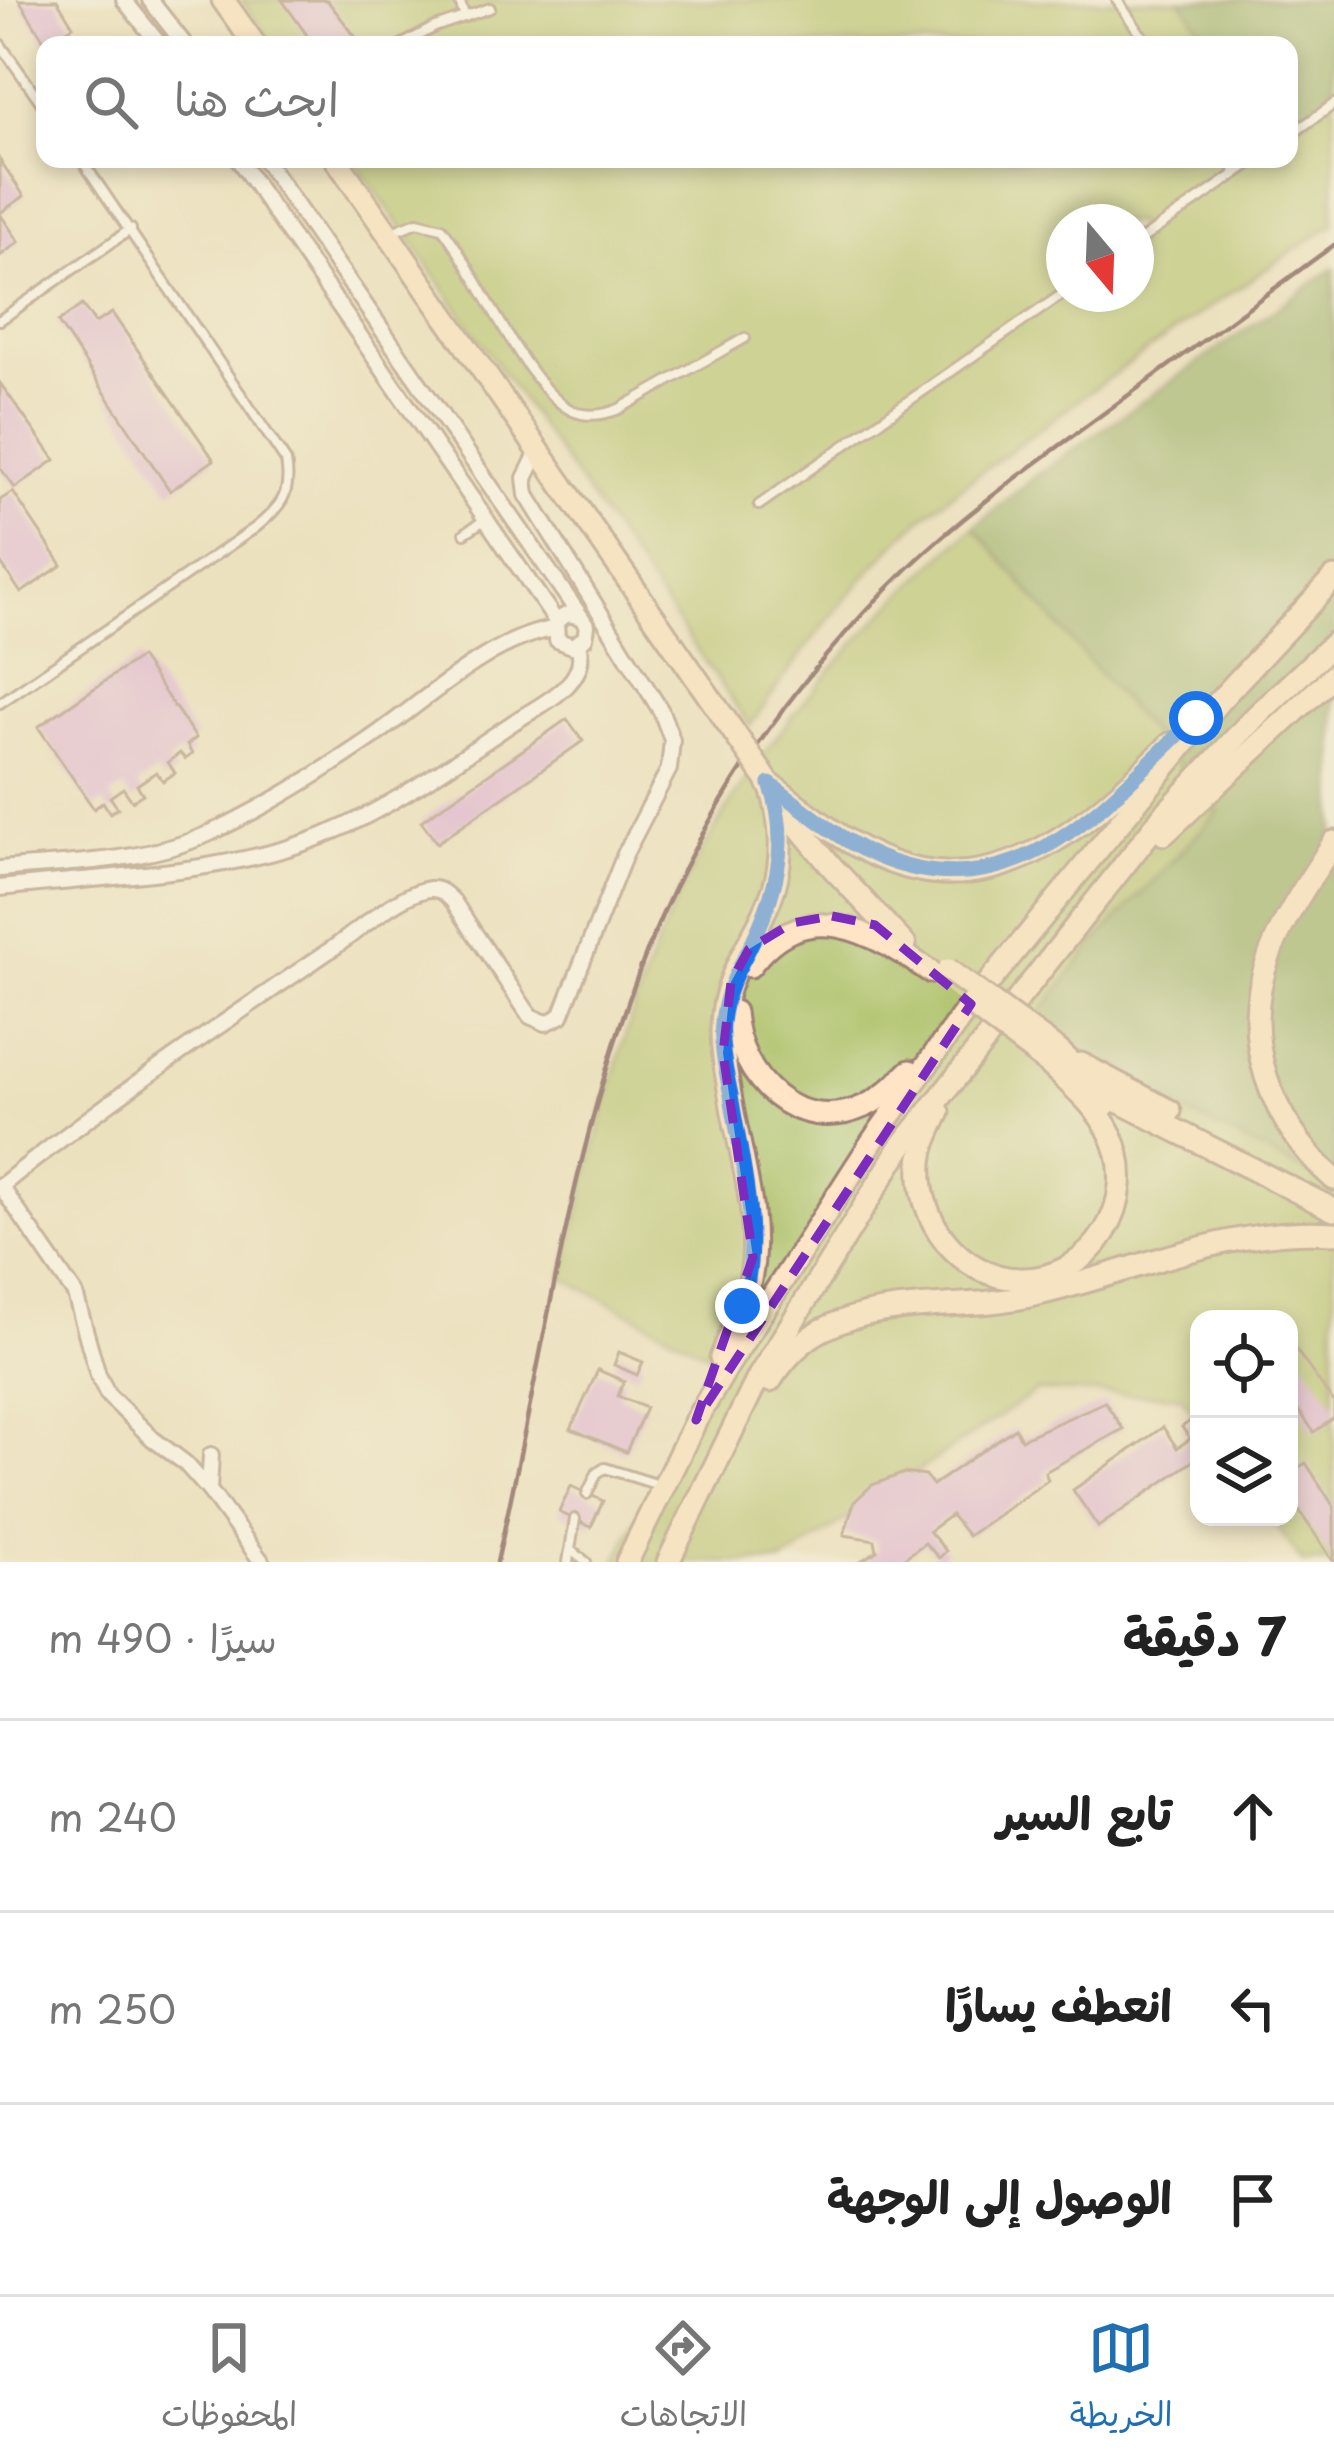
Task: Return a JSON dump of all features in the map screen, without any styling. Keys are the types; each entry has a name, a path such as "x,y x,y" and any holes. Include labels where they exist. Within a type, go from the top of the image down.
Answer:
{"main road":[{"path":"223,0 249,36"},
{"path":"342,168 772,787 895,935 1098,1091 1334,1210"},
{"path":"696,1420 836,1197 942,1042 1220,700 1334,578"},
{"path":"668,1562 796,1312 901,1147 1174,803 1334,643"},
{"path":"1127,866 1334,675"},
{"path":"772,787 875,856 942,872 987,869 1036,853 1085,823 1220,700"},
{"path":"627,1562 696,1420 742,1306 753,1257 722,1028 731,982 779,874 781,846 772,787"},
{"path":"772,787 936,968"},
{"path":"1334,842 1280,931 1268,959 1257,1019 1265,1079 1276,1108 1310,1158 1334,1179"},
{"path":"749,949 792,923 832,916 855,918 895,935"},
{"path":"936,968 854,928 798,928 770,943 750,966 734,1010 735,1030 751,1071 764,1088 796,1109 820,1114 846,1113 868,1105 889,1092 942,1042"},
{"path":"966,1064 925,1143 924,1200 940,1235 959,1256 979,1268 1017,1279 1051,1274 1084,1257 1110,1223 1121,1186 1119,1160 1100,1115 1055,1059"},
{"path":"1055,1059 1334,1197"},
{"path":"973,1304 1072,1276 1099,1255 1118,1228 1130,1193 1129,1160 1098,1091"},
{"path":"722,1451 778,1369 821,1330 854,1318 1026,1297 1255,1236 1334,1233"}],"street":[{"path":"124,0 153,36"},
{"path":"150,0 178,36"},
{"path":"244,168 486,519 555,625 561,644 578,645"},
{"path":"0,888 214,864 265,855 325,836 398,797 542,704 578,674 578,645 587,632 581,617 270,168"},
{"path":"262,1562 185,1463 108,1395 75,1294 0,1186 63,1136 311,963 400,902 427,890 440,890 453,901 526,1012 546,1023 561,1016 618,872 670,769 673,754 661,711 527,495 525,478 539,450"},
{"path":"0,869 153,852 206,835 365,743 504,645 555,625 568,614 581,617"},
{"path":"209,1490 211,1455"}],"lane":[{"path":"459,0 465,17"},
{"path":"1117,0 1142,36"},
{"path":"422,36 490,8"},
{"path":"0,44 36,94"},
{"path":"1298,130 1334,104"},
{"path":"0,703 256,528 282,506 290,483 286,460 87,168"},
{"path":"1234,168 1237,172"},
{"path":"1154,230 1243,168"},
{"path":"389,234 417,222 442,228 546,388 580,414 619,409 745,338"},
{"path":"0,320 131,229"},
{"path":"759,506 1046,306"},
{"path":"465,533 486,519"},
{"path":"587,1494 597,1473 605,1468 664,1487"},
{"path":"568,1562 574,1519"},
{"path":"570,1549 586,1562"}],"highlighted area":[{"path":"832,916 875,925 971,1004 696,1420 753,1257 723,1053 731,982 749,949 792,923"}],"green space":[{"path":"241,0 1181,0 1207,36 267,36"},
{"path":"1181,0 1334,0 1334,96 1298,121 1298,36 1207,36"},
{"path":"1334,96 1334,224 1108,379 925,516 892,547 800,656 750,726 359,168 1298,168 1298,121"},
{"path":"1334,268 1334,1186 1121,1080 1032,1024 1091,947 1218,812 974,527 1037,475"},
{"path":"974,527 1218,812 1091,947 1121,1080 1334,1186 1334,1562 1302,1562 1276,1526 1298,1526 1298,1310 1190,1310 1190,1408 1181,1396 1037,1391 783,1562 616,1562 714,1357 563,1278 631,1016 670,914 739,790 825,677 922,574"}],"building":[{"path":"19,0 57,0 73,26 64,32 67,36 41,36"},
{"path":"282,0 327,0 355,36 308,36"},
{"path":"0,160 24,196 0,213"},
{"path":"0,214 19,242 0,256"},
{"path":"82,305 95,323 112,313 214,460 170,491 58,322"},
{"path":"0,383 55,460 15,488 0,468"},
{"path":"13,492 62,565 21,593 0,562 0,500"},
{"path":"140,657 196,738 187,745 192,754 185,759 180,753 168,762 175,773 163,781 156,772 137,785 143,794 132,801 123,788 110,797 118,808 110,813 103,802 94,809 38,727"},
{"path":"567,719 583,741 437,843 421,821"},
{"path":"619,1352 643,1362 637,1375 614,1365"},
{"path":"1298,1353 1334,1403 1334,1418 1314,1432 1298,1410"},
{"path":"598,1370 624,1381 618,1396 646,1408 626,1452 571,1429"},
{"path":"1105,1402 1123,1429 1045,1472 1048,1480 968,1536 951,1515 929,1531 946,1551 939,1558 925,1543 899,1562 859,1562 877,1551 875,1540 844,1535 854,1502 872,1485 904,1473 925,1476 933,1485 1015,1428 1021,1439"},
{"path":"1163,1427 1177,1448 1190,1439 1190,1463 1098,1527 1073,1490"},
{"path":"1306,1463 1334,1507 1334,1562 1298,1509 1298,1468"},
{"path":"571,1486 603,1501 591,1527 559,1512"}],"railway":[{"path":"497,1562 558,1264 614,1044 639,972 688,860 751,755 825,657 930,547 1026,470 1334,245"}],"route":[{"path":"742,1306 750,1280 752,1232 722,1028 731,982 779,874 781,846 770,784 875,856 942,872 987,869 1036,853 1085,823 1196,718"}]}
